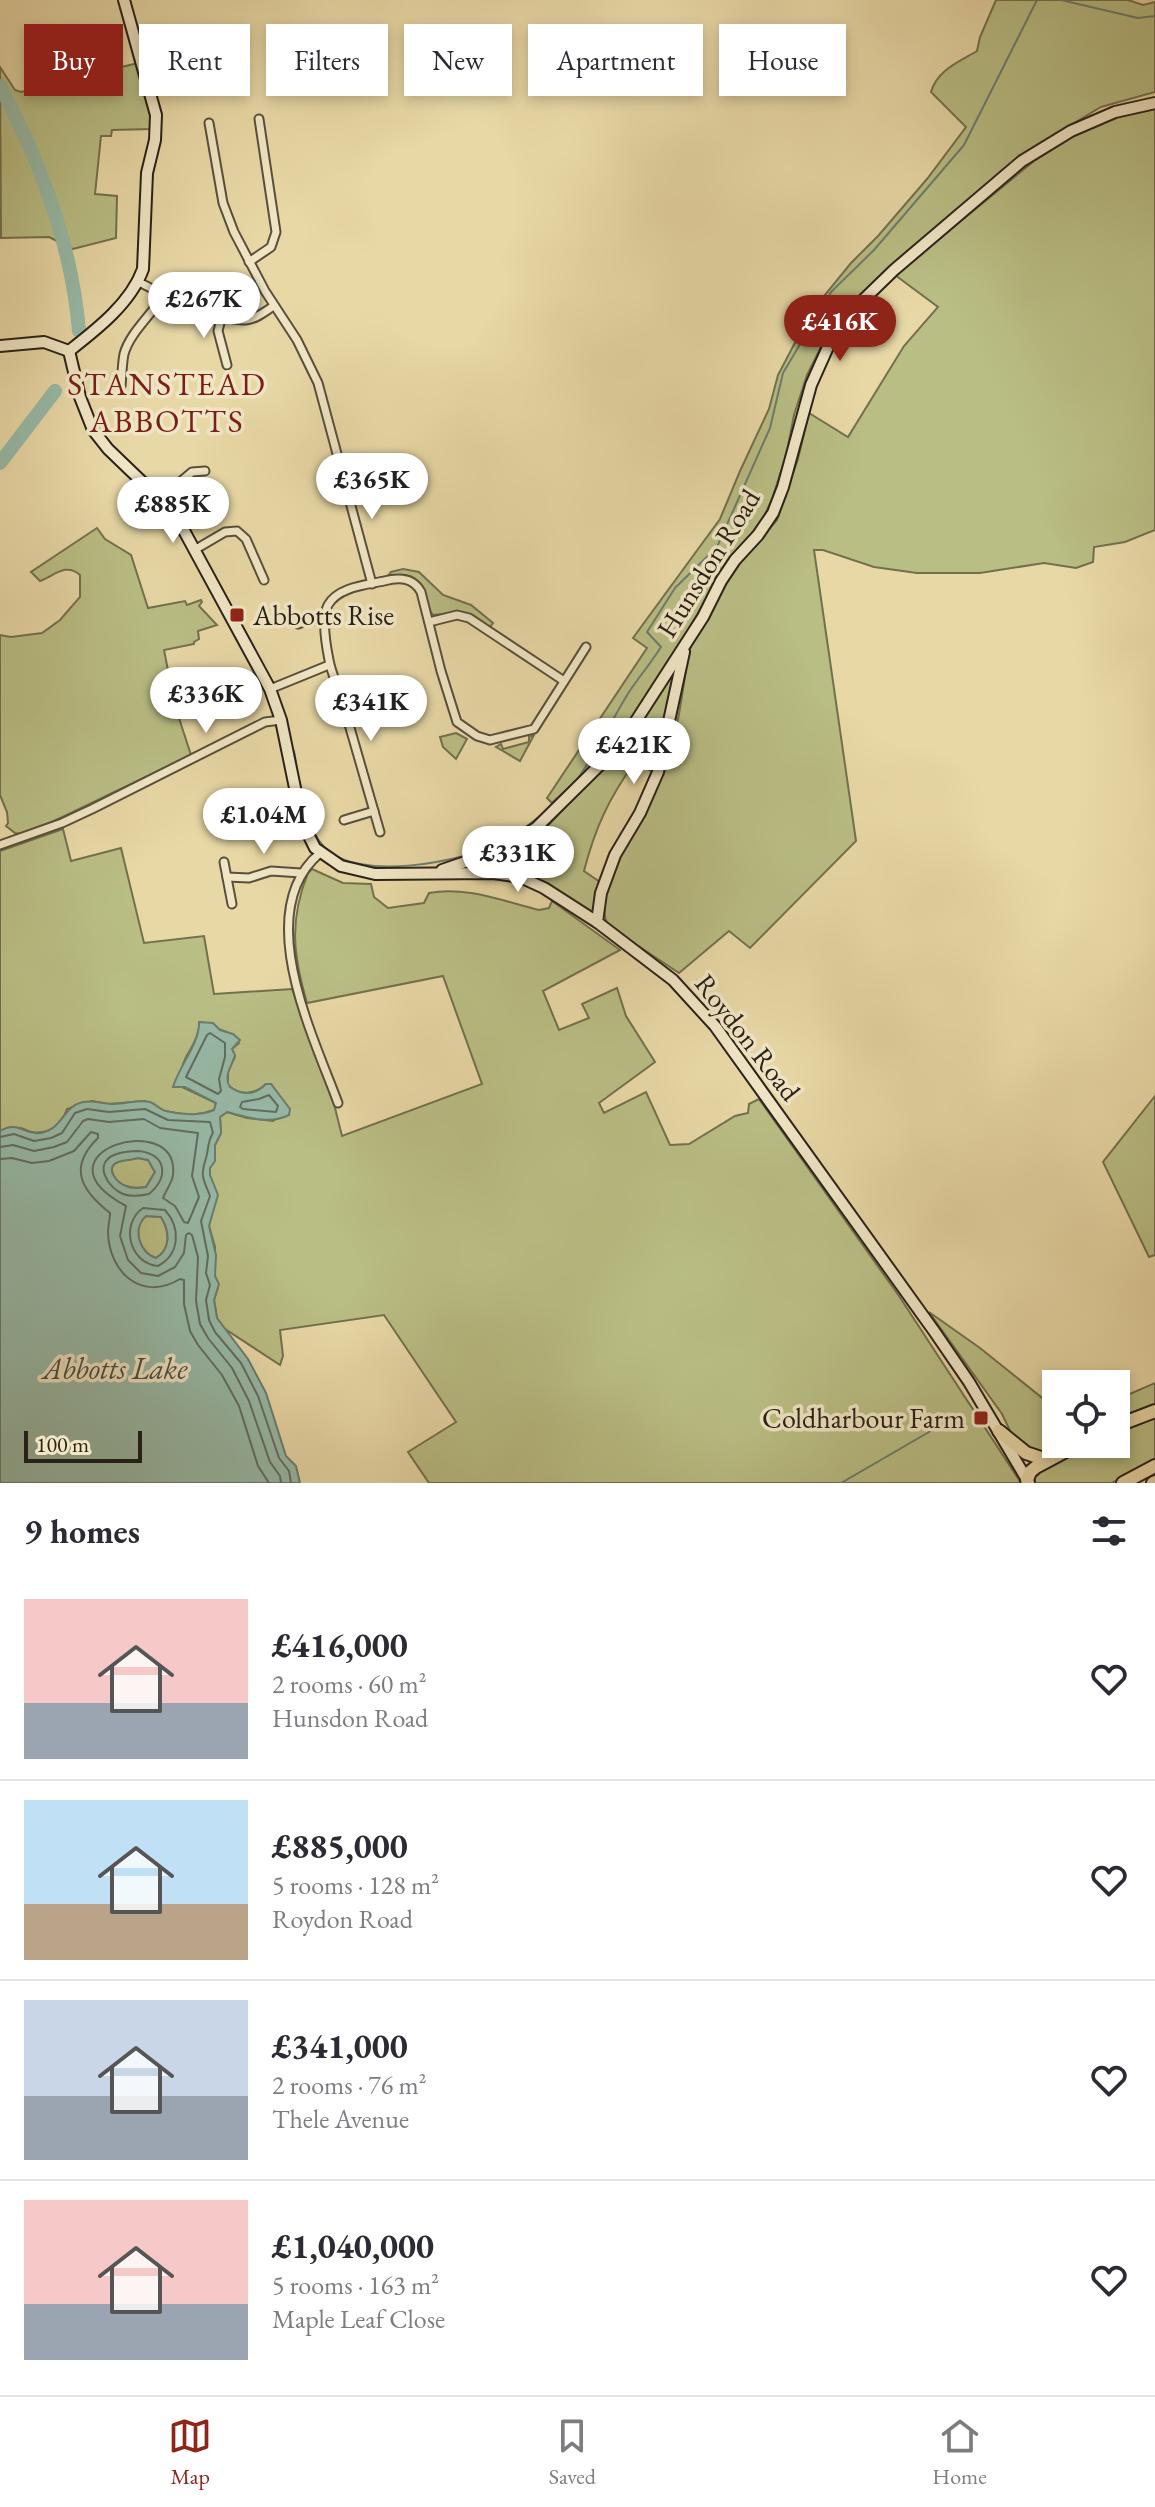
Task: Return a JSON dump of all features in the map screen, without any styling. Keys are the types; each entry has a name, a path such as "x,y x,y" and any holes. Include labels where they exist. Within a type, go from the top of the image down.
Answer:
{"highway":[{"path":"1130,1421 1155,1411"},
{"path":"999,1431 1026,1453 1047,1460"},
{"path":"1028,1481 1030,1472 1051,1458"},
{"path":"1123,1483 1155,1466"}],"main road":[{"path":"69,351 102,324 143,269 146,181 155,140 156,115 124,0"},
{"name":"Hunsdon Road","path":"437,872 497,851 536,828 611,754 634,724 703,617 721,581 773,513 811,385 832,338 860,303 894,270 1032,154 1071,131 1115,112 1155,103"},
{"path":"0,346 44,342 69,351"},
{"path":"69,351 80,397 93,430 108,449 160,499 182,527 270,689 281,720 302,822 320,853"},
{"path":"597,922 601,893 615,855 640,813 658,772 685,646"},
{"name":"Roydon Road","path":"320,853 341,866 386,875 437,872 503,873 520,877 544,888 597,922 673,980 715,1026 934,1331 1028,1481"}],"street":[{"path":"249,262 267,251 276,235 259,119"},
{"path":"209,123 223,203 249,262 297,340 318,383 372,584"},
{"path":"137,281 222,315 247,320 274,306"},
{"path":"121,386 124,354 129,343 164,294"},
{"path":"222,315 218,331 227,365"},
{"path":"160,499 192,472 205,471"},
{"path":"196,549 225,532 237,531 246,539 264,580"},
{"path":"380,832 343,702 329,665 327,608 335,596 397,578 414,583 421,592 455,719 477,736 490,740 534,729 586,647"},
{"path":"429,622 457,615 469,618 564,681"},
{"path":"298,624 309,620 326,622"},
{"path":"270,689 329,665"},
{"path":"0,845 62,823 265,722 281,720"},
{"path":"344,820 374,811"},
{"path":"320,853 301,873 291,912 291,963 300,1005 338,1103"},
{"path":"224,862 232,904"},
{"path":"227,877 249,878 267,871 301,873"}],"green space":[{"path":"996,0 1128,0 1143,5 1155,2 1155,92 1101,107 1023,154 967,205 893,264 849,308 821,347 807,375 794,415 786,456 763,519 720,575 629,724 607,753 552,803 547,798 647,648 633,638 720,519 769,409 778,375 811,312 927,179 966,127 931,92 943,72 977,51"},
{"path":"138,63 139,96 146,96 150,129 112,130 111,136 101,136 95,194 117,196 116,238 73,249 49,237 1,238 0,67 15,90 24,91 24,96 123,96 123,67"},
{"path":"1155,106 1155,530 1125,542 1094,547 1093,562 1076,568 1044,563 980,573 917,573 874,567 823,550 814,550 856,841 750,948 729,931 679,973 607,925 604,907 607,888 622,850 663,770 677,725 689,651 732,571 777,520 798,459 809,413 848,437 904,346 938,307 895,275 1034,161 1078,133 1113,117"},
{"path":"97,528 105,539 131,555 148,608 185,601 187,605 201,600 199,606 217,625 198,631 199,639 194,644 164,650 175,706 191,755 50,823 21,834 15,833 6,826 7,812 0,795 0,635 11,637 42,633 60,620 80,597 80,575 65,570 40,581 31,572"},
{"path":"403,569 419,572 443,595 471,605 493,623 490,627 473,615 461,612 433,615 416,580 410,576 387,577 391,572"},
{"path":"677,662 653,772 635,762 610,801 593,841 584,871 600,882 595,917 534,879 503,870 463,868 502,856 547,827 577,794"},
{"path":"456,733 467,739 456,759 443,747 440,737"},
{"path":"534,735 520,761 496,747 501,744 503,749 529,742 529,737"},
{"path":"63,829 71,861 121,848 144,943 204,936 214,994 292,989 334,1104 342,1136 482,1084 443,976 307,1003 295,938 298,906 308,873 312,869 343,883 371,884 374,897 388,908 424,903 429,893 443,891 484,896 539,910 549,908 552,901 620,950 543,991 559,1030 589,1018 582,1004 617,988 626,1016 655,1062 599,1103 604,1113 646,1092 670,1145 689,1144 735,1116 748,1113 749,1104 759,1099 899,1296 1021,1483 429,1483 408,1452 456,1422 384,1315 280,1330 283,1356 280,1365 222,1327 217,1318 214,1300 218,1287 215,1247 209,1226 210,1168 221,1133 220,1117 227,1112 273,1121 289,1109 271,1084 247,1093 228,1085 228,1071 235,1057 232,1049 239,1043 231,1035 216,1029 199,1028 182,1067 182,1087 216,1103 214,1110 188,1115 164,1111 145,1101 108,1104 92,1101 67,1109 58,1124 44,1132 18,1128 0,1131 0,851"},
{"path":"1155,1096 1155,1255 1149,1257 1103,1162"},
{"path":"148,1160 155,1172 146,1187 128,1187 116,1179 112,1168 120,1161"},
{"path":"146,1216 161,1217 166,1228 167,1245 156,1258 145,1251 139,1240 139,1227"},
{"path":"929,1312 1042,1398 1042,1454 1013,1437 1002,1414"},
{"path":"1155,1383 1155,1408 1130,1418 1130,1394"},
{"path":"1155,1417 1155,1460 1112,1483 1035,1483 1035,1474 1062,1458 1130,1458 1130,1427"}],"water":[{"name":"Abbotts Lake","path":"199,1022 213,1023 240,1040 232,1049 235,1055 228,1075 230,1087 249,1093 271,1084 290,1109 289,1115 274,1119 227,1112 220,1117 221,1133 215,1145 215,1161 210,1168 218,1195 209,1226 216,1255 215,1276 219,1284 214,1300 217,1318 248,1359 266,1393 286,1456 296,1466 300,1483 0,1483 0,1131 16,1127 35,1133 48,1131 76,1104 87,1102 114,1104 146,1101 164,1110 184,1114 214,1110 216,1103 185,1087 173,1087","holes":["148,1160 155,1172 146,1187 128,1187 116,1179 112,1168 120,1161","146,1216 161,1217 166,1228 167,1245 156,1258 145,1251 139,1240 139,1227"]}],"waterway":[{"path":"294,751 306,815 317,838 325,848 341,858 361,864 411,865 462,857 484,850 520,831 561,797 583,771 629,692 661,647 647,632 675,588 717,547 770,428 783,373 831,292 874,250 964,145 1037,0"},
{"path":"1061,0 1138,18 1155,16"},
{"path":"0,86 28,144 52,205 69,267 79,331"},
{"path":"0,463 55,391"},
{"path":"841,1483 960,1414"}],"place":[{"name":"Abbotts Rise","path":"237,615"},
{"name":"Coldharbour Farm","path":"981,1418"}],"district":[{"name":"STANSTEAD ABBOTTS","path":"167,402"}]}
